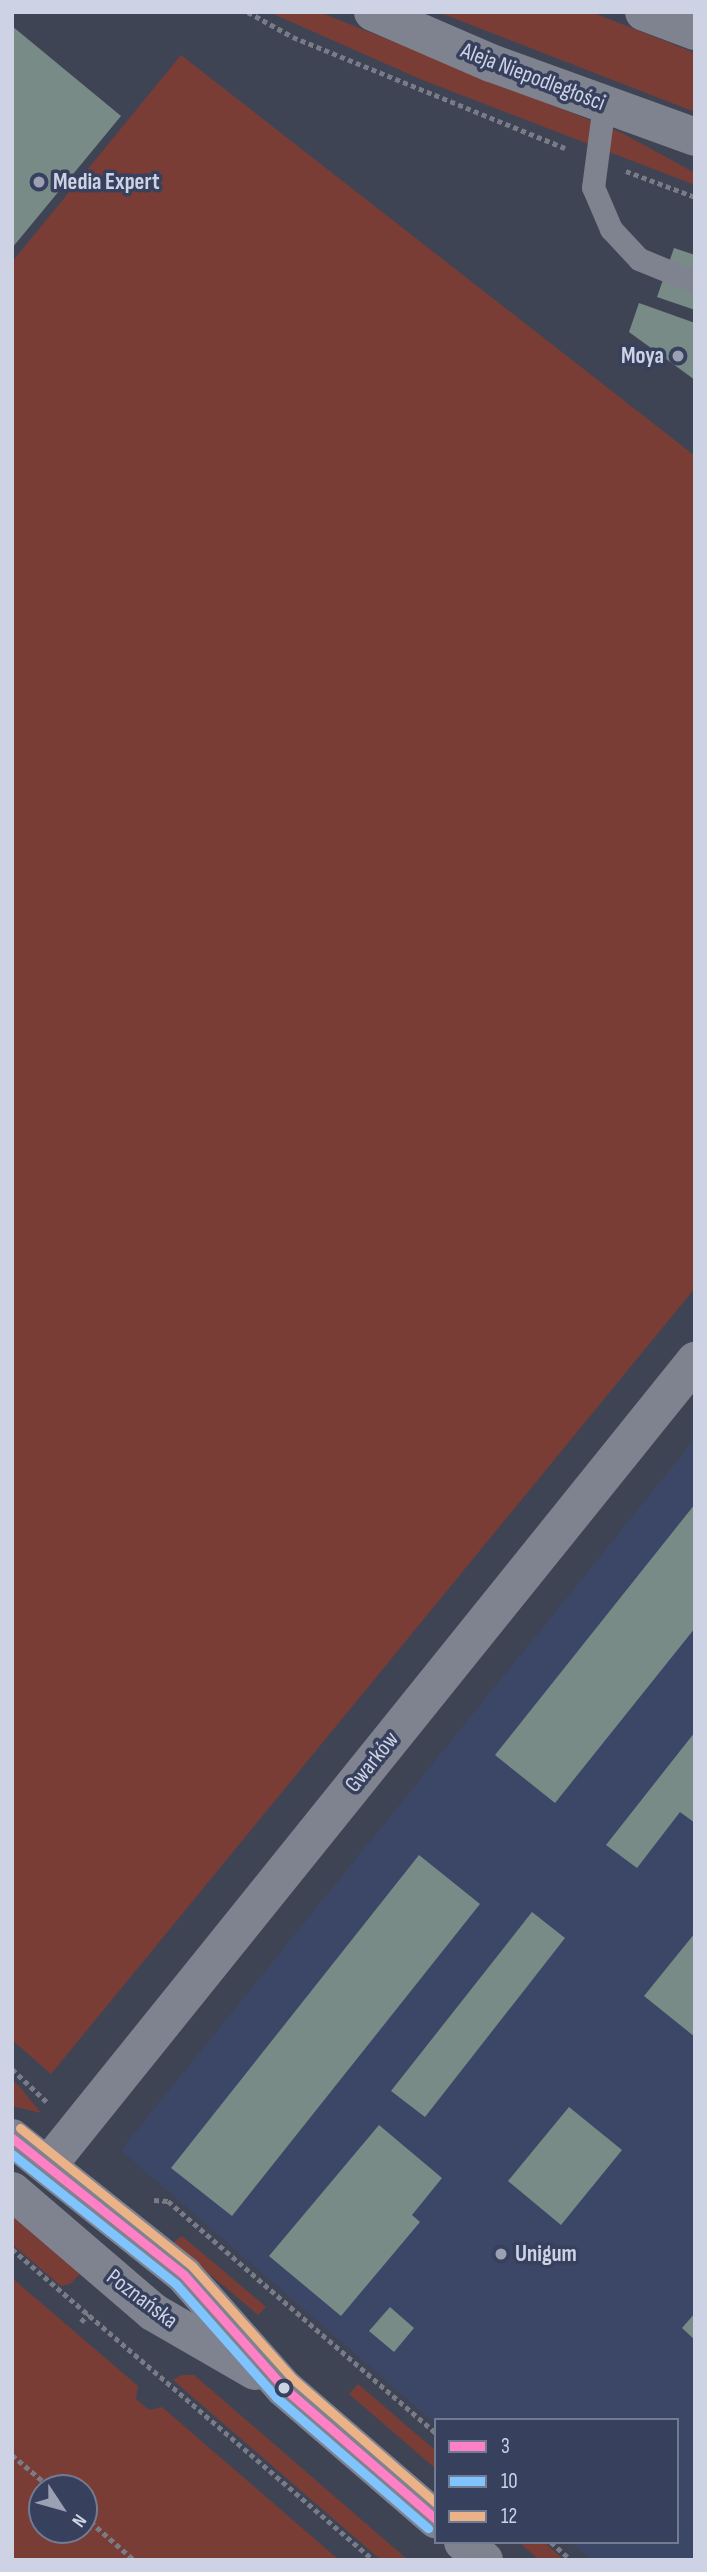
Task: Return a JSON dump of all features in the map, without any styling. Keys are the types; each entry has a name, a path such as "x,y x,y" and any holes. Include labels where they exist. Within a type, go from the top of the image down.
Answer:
{"street":[{"name":"Aleja Niepodległości","path":"373,12 491,63 695,136"},
{"path":"644,12 695,31"},
{"name":"Gwarków","path":"49,2164 695,1361"},
{"name":"Poznańska","path":"12,2138 49,2164 184,2275 284,2388 434,2517"},
{"name":"Poznańska","path":"12,2191 153,2312 284,2388"},
{"path":"465,2544 484,2560"}],"lane":[{"path":"604,104 594,160 593,187 611,229 639,259 695,282"}],"path":[{"path":"248,12 293,37 594,160 695,197"},
{"path":"12,2068 77,2129"},
{"path":"156,2197 168,2201 434,2431"},
{"path":"12,2249 373,2560"},
{"path":"12,2455 34,2474"},
{"path":"98,2528 134,2560"},
{"path":"553,2544 571,2560"}],"shaded area":[{"path":"269,12 319,12 622,133 695,173 695,185 420,79"},
{"path":"438,12 591,12 695,53 695,112"},
{"path":"181,55 695,456 695,1288 51,2074 12,2040 12,262"},
{"path":"695,1439 695,2560 592,2560 573,2544 679,2544 679,2418 434,2418 434,2422 121,2150"},
{"path":"12,2080 19,2086 41,2113 12,2106"},
{"path":"12,2216 80,2274 70,2284 61,2286 12,2244"},
{"path":"182,2236 266,2307 258,2315 173,2243"},
{"path":"12,2278 138,2386 136,2399 149,2410 162,2407 339,2560 12,2560"},
{"path":"182,2375 194,2375 408,2560 381,2560 173,2380"},
{"path":"358,2384 434,2449 434,2467 349,2394"},
{"path":"521,2544 546,2544 564,2560 539,2560"}],"building":[{"name":"Media Expert","path":"12,26 121,116 12,248"},
{"path":"674,248 695,255 695,310 657,297"},
{"name":"Moya","path":"639,303 695,323 695,380 629,332"},
{"path":"695,1504 695,1628 555,1803 495,1755"},
{"path":"695,1732 695,1823 680,1812 637,1868 606,1845"},
{"path":"419,1855 480,1904 232,2216 171,2168"},
{"path":"532,1912 565,1938 425,2117 391,2091"},
{"path":"695,1933 695,2037 644,1996"},
{"path":"569,2107 622,2150 561,2225 508,2181"},
{"path":"379,2125 442,2178 412,2215 420,2222 341,2316 269,2256"},
{"path":"390,2307 414,2328 394,2352 369,2331"},
{"path":"695,2313 695,2340 682,2328"}],"transit line":[{"name":"12","path":"20,2128 192,2266 293,2379 434,2501"},
{"name":"3","path":"12,2138 184,2275 284,2388 434,2517"},
{"name":"10","path":"12,2154 176,2284 276,2397 428,2528"}],"place":[{"name":"Media Expert","path":"39,182"},
{"name":"Moya","path":"678,356"},
{"name":"Unigum","path":"501,2254"}]}
